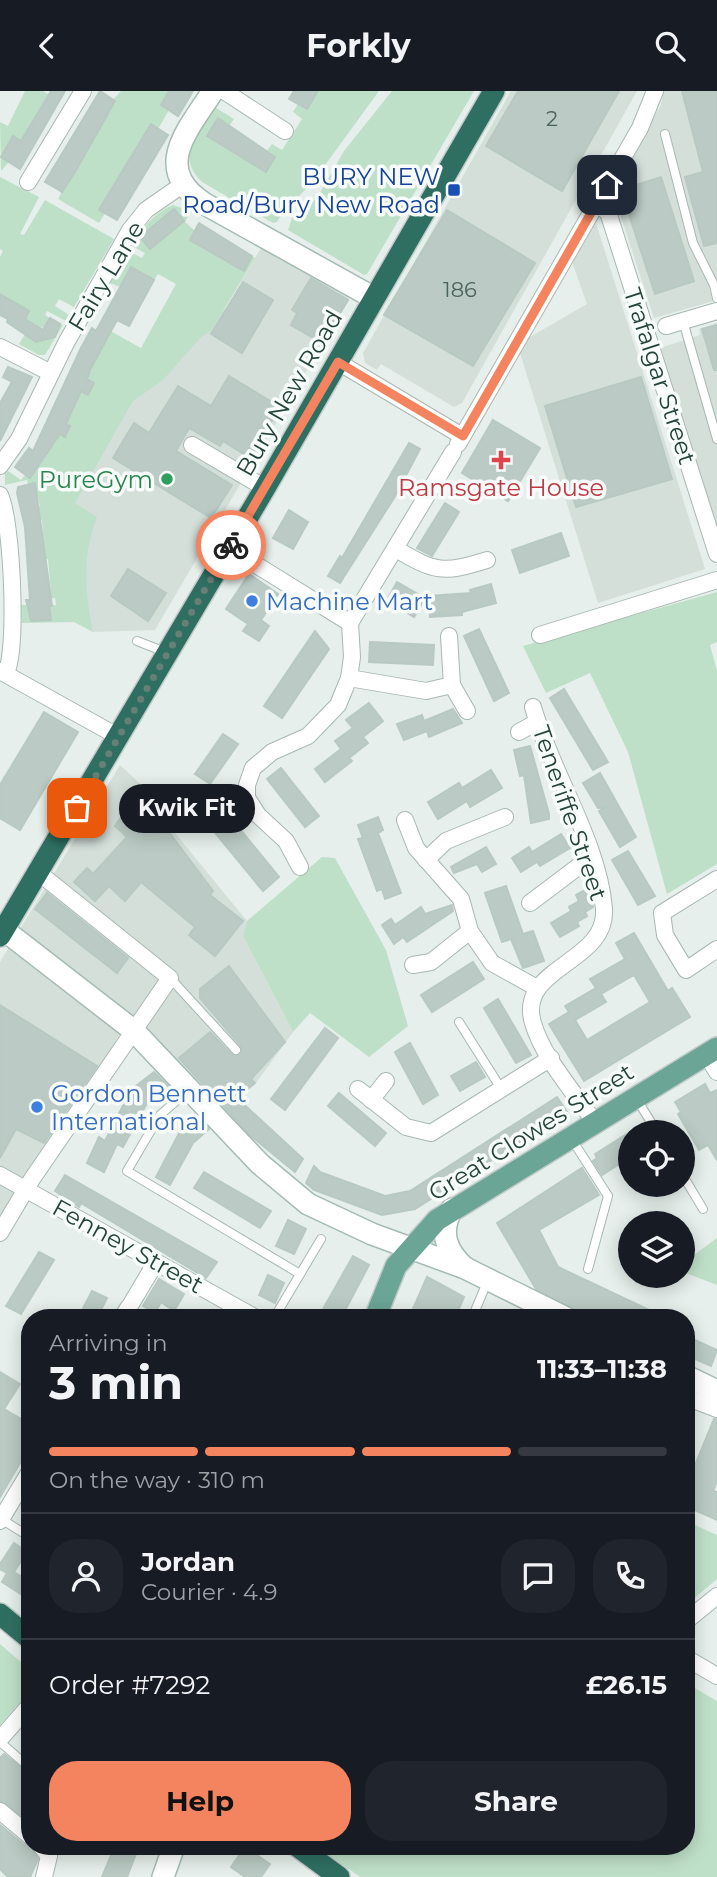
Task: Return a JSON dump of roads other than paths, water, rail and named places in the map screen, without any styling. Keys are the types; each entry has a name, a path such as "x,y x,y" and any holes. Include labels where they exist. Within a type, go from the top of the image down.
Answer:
{"highway":[{"name":"Bury New Road","path":"2,933 201,603 229,548 494,91"},
{"path":"0,1614 21,1632"},
{"path":"309,1855 339,1877"}],"main road":[{"path":"213,91 176,153 176,170 183,185 205,204 374,298"},
{"path":"2,933 133,1030 260,1164 292,1192 325,1213 465,1268 548,1309"},
{"name":"Great Clowes Street","path":"378,1309 390,1276 409,1248 430,1225 636,1098 713,1058"},
{"path":"452,1209 446,1224 446,1241 455,1259 465,1268"},
{"path":"695,1380 717,1391"},
{"path":"163,1877 171,1855"}],"street":[{"path":"28,182 83,91"},
{"path":"224,91 285,131"},
{"path":"300,867 286,842 258,815 247,798 247,785 253,768 272,751 308,736 338,705 349,678 352,657 350,623 458,444 642,126 655,91"},
{"name":"Fairy Lane","path":"0,466 17,443 51,373 135,222 150,207 183,185"},
{"name":"Trafalgar Street","path":"596,204 608,212 717,554"},
{"path":"666,326 717,311"},
{"path":"0,347 51,373"},
{"path":"338,362 458,444"},
{"path":"192,445 265,488"},
{"path":"0,495 6,516 13,633 3,672 119,737"},
{"path":"229,548 350,623"},
{"path":"396,549 425,566 453,571 487,560"},
{"path":"540,635 717,580"},
{"path":"449,636 452,685 467,711"},
{"path":"349,678 426,691 452,685"},
{"name":"Teneriffe Street","path":"519,732 535,714 591,857 604,911 600,931 593,944 537,988"},
{"path":"426,860 446,841 505,817"},
{"path":"405,820 416,848 461,899 470,931 492,963 537,988 531,1016 551,1058 595,1123"},
{"path":"530,903 591,857"},
{"path":"0,1233 26,1189 170,978 39,873"},
{"path":"717,879 662,913 666,935 686,970 717,949"},
{"path":"413,965 431,962 470,931"},
{"path":"358,1089 406,1127 431,1133 551,1058"},
{"path":"371,1100 386,1081"},
{"name":"Fenney Street","path":"0,1175 240,1309"},
{"path":"128,1309 156,1262"},
{"path":"695,1400 717,1409"},
{"path":"0,1520 21,1486"},
{"path":"695,1614 717,1596"},
{"path":"695,1663 717,1676"},
{"path":"0,1741 21,1716"},
{"path":"0,1811 21,1828"},
{"path":"44,1877 48,1855"}],"lane":[{"path":"665,134 693,243 716,284 717,297"},
{"path":"683,321 717,439"},
{"path":"137,641 168,654"},
{"path":"170,978 236,1050"},
{"path":"459,1022 502,1090"},
{"path":"636,1098 650,1120"},
{"path":"175,1102 160,1115 127,1171 300,1274"},
{"path":"571,1138 608,1196 588,1269"},
{"path":"695,1196 703,1209"},
{"path":"279,1309 321,1239"},
{"path":"476,1309 488,1280"},
{"path":"0,1520 21,1532"},
{"path":"0,1741 21,1760"}],"place":[{"name":"BURY NEW Road/Bury New Road","path":"454,190"},
{"name":"Ramsgate House","path":"501,460"},
{"name":"PureGym","path":"167,479"},
{"name":"Machine Mart","path":"252,601"},
{"name":"Kwik Fit","path":"77,808"},
{"name":"Gordon Bennett International","path":"37,1107"}]}
